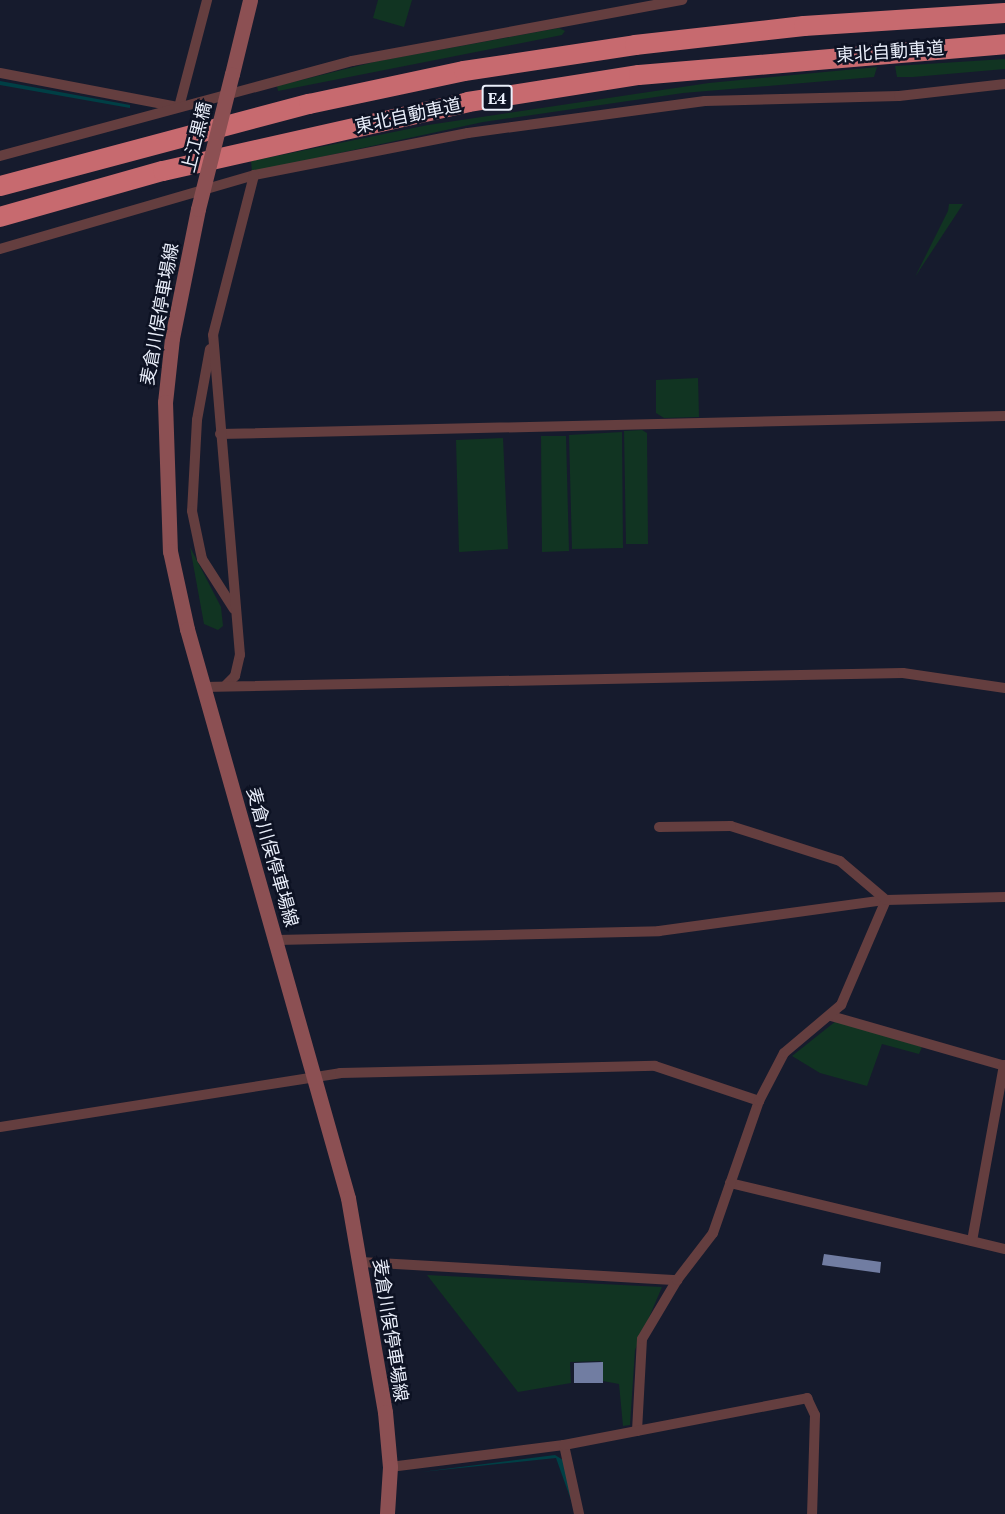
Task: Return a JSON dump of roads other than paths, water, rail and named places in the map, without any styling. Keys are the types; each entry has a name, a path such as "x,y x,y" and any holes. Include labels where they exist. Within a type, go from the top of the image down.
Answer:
{"highway":[{"name":"東北自動車道","path":"0,186 255,117 464,71 635,45 804,26 1005,13"},
{"name":"東北自動車道","path":"0,217 164,171 468,102 639,75 1005,44"}],"main road":[{"name":"上江黒橋","path":"198,209 250,0"},
{"name":"麦倉川俣停車場線","path":"198,209 171,338 164,462 174,575 204,687 317,1077 362,1262 390,1467 387,1514"}],"street":[{"path":"179,107 207,0"},
{"path":"0,156 352,61 682,0"},
{"path":"0,73 179,107"},
{"path":"0,249 254,175 468,133 644,107 944,93 1005,84"},
{"path":"236,612 202,559 192,511 197,420 213,335 254,175"},
{"path":"213,335 239,666 226,685"},
{"path":"220,434 1005,416"},
{"path":"204,687 903,673 1005,688"},
{"path":"659,827 731,826 840,861 886,900"},
{"path":"277,940 659,931 886,900 1005,897"},
{"path":"637,1431 642,1339 677,1280 712,1233 759,1101 784,1053 831,1016 850,990 886,900"},
{"path":"831,1016 1004,1065 972,1241"},
{"path":"0,1127 317,1077 655,1066 759,1101"},
{"path":"730,1183 1005,1250"},
{"path":"362,1262 677,1280"},
{"path":"390,1467 564,1445 807,1398 815,1415 812,1514"},
{"path":"564,1445 579,1514"}]}
